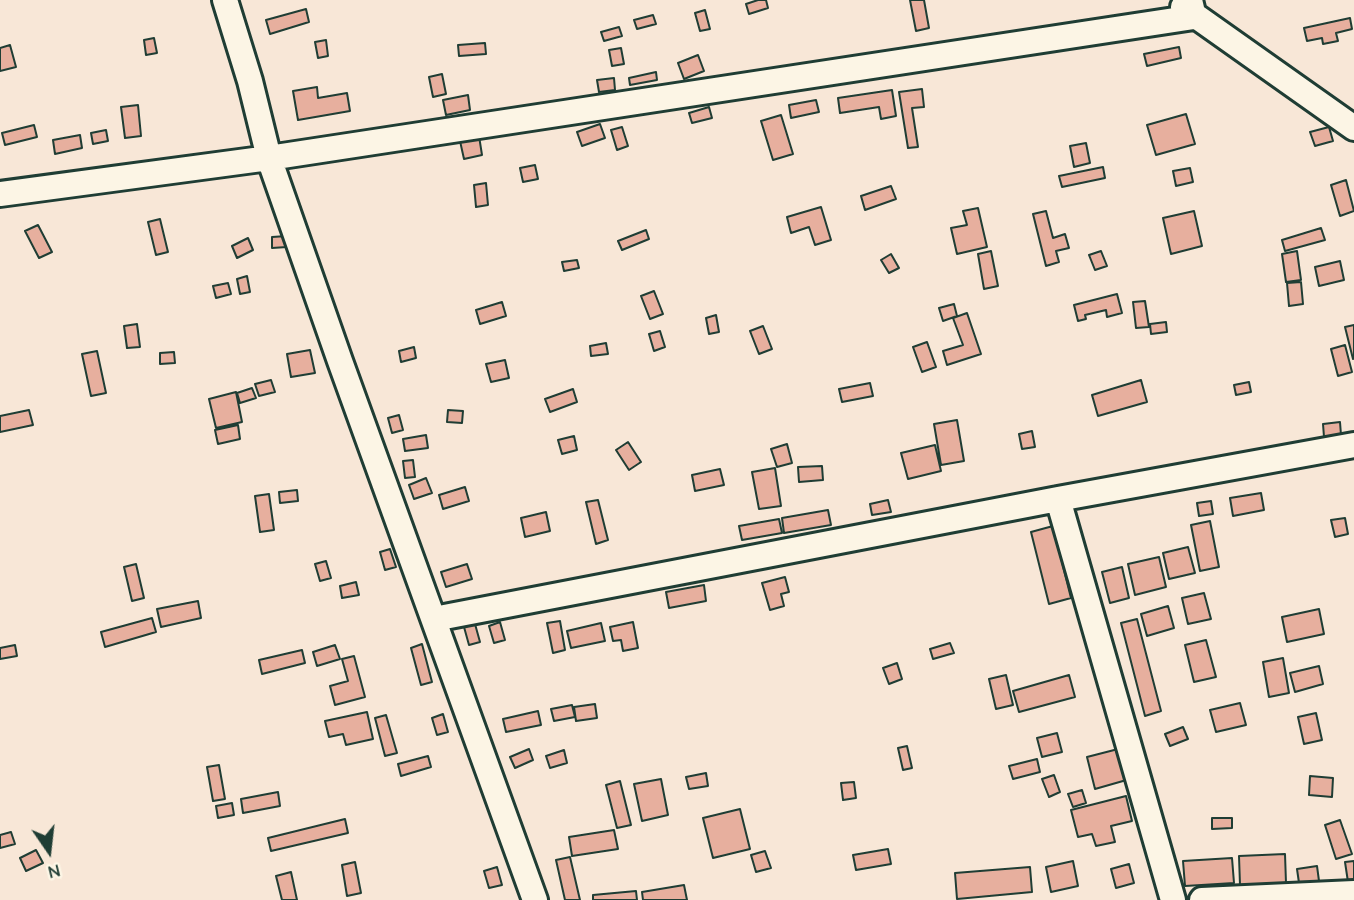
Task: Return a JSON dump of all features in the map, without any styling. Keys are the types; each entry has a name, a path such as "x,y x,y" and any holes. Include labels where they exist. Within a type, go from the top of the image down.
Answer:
{"street":[{"path":"225,0 270,158 340,361 535,900"},
{"path":"1175,0 1192,8 1354,128"},
{"path":"0,194 270,158 1192,8"},
{"path":"434,619 1354,445"},
{"path":"1058,499 1173,900"},
{"path":"1202,900 1354,892"}],"building":[{"path":"766,0 768,8 749,14 746,4"},
{"path":"910,0 924,0 929,28 916,31"},
{"path":"306,9 309,22 270,34 266,20"},
{"path":"705,10 710,29 700,31 695,13"},
{"path":"653,15 656,24 637,29 634,20"},
{"path":"1350,18 1352,29 1336,33 1338,41 1323,44 1322,38 1307,41 1304,28"},
{"path":"619,27 622,36 604,41 601,32"},
{"path":"154,38 157,53 146,55 144,40"},
{"path":"326,40 328,56 318,58 315,42"},
{"path":"485,43 486,54 459,56 458,45"},
{"path":"10,45 16,67 0,71 0,48"},
{"path":"1179,47 1181,58 1147,66 1144,54"},
{"path":"621,48 624,64 612,66 609,50"},
{"path":"698,55 704,71 684,79 678,63"},
{"path":"656,72 657,80 630,85 629,78"},
{"path":"442,74 446,94 433,97 429,77"},
{"path":"614,78 615,90 599,92 597,80"},
{"path":"317,87 318,98 347,93 350,111 298,120 293,91"},
{"path":"922,89 924,107 912,108 918,147 908,148 899,92"},
{"path":"892,90 896,116 881,119 879,107 840,113 838,98"},
{"path":"468,95 470,110 446,115 443,100"},
{"path":"816,100 819,112 791,118 789,105"},
{"path":"138,105 141,136 125,138 121,107"},
{"path":"709,107 712,118 692,123 689,113"},
{"path":"1186,114 1195,144 1156,155 1147,125"},
{"path":"781,115 793,154 773,160 761,121"},
{"path":"600,124 605,138 582,146 577,132"},
{"path":"34,125 37,137 5,145 2,133"},
{"path":"622,127 628,146 617,150 611,130"},
{"path":"1329,127 1333,141 1315,146 1310,132"},
{"path":"106,130 108,141 93,144 91,133"},
{"path":"80,135 82,148 55,154 53,140"},
{"path":"479,136 482,155 464,159 460,141"},
{"path":"1086,143 1090,163 1074,167 1070,146"},
{"path":"535,165 538,179 523,182 520,168"},
{"path":"1103,167 1105,178 1062,187 1059,176"},
{"path":"1190,168 1193,182 1176,186 1173,171"},
{"path":"1346,180 1354,211 1340,216 1331,185"},
{"path":"486,183 488,205 476,207 474,185"},
{"path":"891,186 896,199 865,210 861,196"},
{"path":"821,207 831,240 815,245 809,227 791,233 787,217"},
{"path":"978,208 987,247 957,254 951,228 967,225 963,211"},
{"path":"1046,211 1053,238 1065,234 1069,248 1056,251 1059,262 1046,266 1033,214"},
{"path":"1194,211 1202,246 1171,254 1163,218"},
{"path":"160,219 168,252 156,255 148,222"},
{"path":"38,225 52,252 39,258 25,231"},
{"path":"1321,228 1325,240 1285,251 1282,240"},
{"path":"646,230 649,239 622,250 618,241"},
{"path":"287,236 287,247 272,248 272,237"},
{"path":"248,238 253,250 237,258 232,246"},
{"path":"991,251 998,286 984,289 978,254"},
{"path":"1101,251 1107,266 1095,270 1089,255"},
{"path":"1297,251 1301,280 1286,282 1282,254"},
{"path":"891,254 899,268 889,273 881,260"},
{"path":"577,260 579,268 564,271 562,262"},
{"path":"1340,261 1344,280 1319,286 1315,267"},
{"path":"247,276 250,292 240,294 237,279"},
{"path":"1301,282 1303,304 1289,306 1287,283"},
{"path":"228,283 231,294 216,298 213,286"},
{"path":"654,291 663,314 650,319 641,296"},
{"path":"1117,294 1122,313 1107,317 1106,310 1085,315 1086,319 1078,321 1074,305"},
{"path":"1145,301 1149,327 1136,328 1133,302"},
{"path":"502,302 506,316 480,324 476,310"},
{"path":"954,304 957,316 943,321 939,308"},
{"path":"967,313 981,354 947,365 943,351 963,345 953,318"},
{"path":"716,315 719,332 709,334 706,318"},
{"path":"1166,322 1167,332 1151,334 1150,324"},
{"path":"137,324 140,347 127,348 124,326"},
{"path":"1354,325 1354,358 1353,359 1345,327"},
{"path":"763,326 772,349 759,354 750,331"},
{"path":"660,331 665,347 654,351 649,334"},
{"path":"927,342 936,367 922,372 913,347"},
{"path":"606,343 608,354 591,356 590,346"},
{"path":"1345,345 1352,372 1338,376 1331,349"},
{"path":"414,347 416,358 401,362 399,351"},
{"path":"310,350 315,373 291,377 287,354"},
{"path":"97,351 106,393 91,396 82,354"},
{"path":"174,352 175,363 160,364 160,353"},
{"path":"505,360 509,378 491,382 486,364"},
{"path":"271,380 275,392 259,396 255,384"},
{"path":"1141,380 1147,402 1098,416 1092,395"},
{"path":"1249,382 1251,392 1236,395 1234,385"},
{"path":"870,383 873,396 842,402 839,389"},
{"path":"252,388 256,398 240,403 237,393"},
{"path":"573,389 577,402 550,412 545,399"},
{"path":"236,392 242,422 216,428 209,399"},
{"path":"29,410 33,425 0,432 0,416"},
{"path":"448,410 463,411 462,423 447,422"},
{"path":"399,415 403,430 392,433 388,418"},
{"path":"957,420 964,461 941,465 934,424"},
{"path":"1340,422 1341,435 1324,437 1323,424"},
{"path":"238,425 240,439 218,444 215,430"},
{"path":"1032,431 1035,447 1022,449 1019,434"},
{"path":"426,435 428,448 405,451 403,439"},
{"path":"574,436 577,450 562,454 558,440"},
{"path":"628,442 641,462 629,470 616,450"},
{"path":"787,444 792,463 777,467 771,449"},
{"path":"935,445 941,471 908,479 901,453"},
{"path":"413,460 415,477 405,478 403,461"},
{"path":"822,466 823,480 799,482 798,467"},
{"path":"775,468 781,506 759,509 752,472"},
{"path":"720,469 724,485 695,491 692,475"},
{"path":"426,478 432,493 414,499 409,485"},
{"path":"465,487 469,501 443,509 439,495"},
{"path":"297,490 298,501 280,503 279,492"},
{"path":"1261,493 1264,510 1233,516 1230,498"},
{"path":"269,494 274,530 260,532 255,496"},
{"path":"598,500 608,540 596,544 586,502"},
{"path":"888,500 891,512 872,515 870,504"},
{"path":"1211,501 1213,514 1199,516 1197,503"},
{"path":"828,510 831,525 784,533 782,518"},
{"path":"546,512 550,531 525,537 521,518"},
{"path":"1345,518 1348,534 1335,537 1331,520"},
{"path":"779,519 782,533 742,540 739,526"},
{"path":"1210,521 1219,567 1200,571 1191,525"},
{"path":"1053,526 1071,598 1049,604 1031,532"},
{"path":"1188,547 1195,573 1169,579 1163,553"},
{"path":"390,549 396,567 385,570 380,552"},
{"path":"1159,557 1166,587 1135,595 1128,564"},
{"path":"326,561 331,578 320,581 315,564"},
{"path":"136,564 144,598 132,601 124,567"},
{"path":"467,564 472,579 446,587 441,572"},
{"path":"1122,567 1129,598 1110,603 1102,572"},
{"path":"785,577 789,592 781,594 784,606 770,610 762,583"},
{"path":"356,582 359,595 342,598 340,586"},
{"path":"704,585 706,601 669,608 666,592"},
{"path":"1204,593 1211,619 1188,624 1182,598"},
{"path":"198,601 201,618 161,627 157,609"},
{"path":"1168,606 1174,628 1147,636 1141,614"},
{"path":"1319,609 1324,634 1287,642 1282,617"},
{"path":"152,618 156,632 105,647 101,632"},
{"path":"1137,619 1161,711 1145,716 1121,623"},
{"path":"560,621 565,650 553,653 547,623"},
{"path":"500,622 505,640 494,643 489,626"},
{"path":"633,622 638,648 623,651 621,640 613,641 610,627"},
{"path":"601,623 605,641 571,648 567,631"},
{"path":"475,624 480,642 469,645 464,627"},
{"path":"1206,640 1216,677 1194,682 1185,645"},
{"path":"950,643 954,653 933,659 930,649"},
{"path":"422,644 432,682 421,685 411,648"},
{"path":"15,645 17,656 0,659 0,648"},
{"path":"335,645 340,659 317,666 313,652"},
{"path":"302,650 305,663 262,674 259,660"},
{"path":"354,656 365,697 335,705 330,686 348,681 342,659"},
{"path":"1283,658 1289,693 1269,697 1263,662"},
{"path":"897,663 902,679 889,684 883,668"},
{"path":"1319,666 1323,684 1295,692 1290,673"},
{"path":"1006,675 1013,705 996,709 989,679"},
{"path":"1069,675 1075,697 1019,712 1013,691"},
{"path":"1240,703 1246,725 1216,732 1210,710"},
{"path":"595,704 597,718 576,721 574,707"},
{"path":"572,705 575,717 554,721 551,709"},
{"path":"538,711 541,725 506,732 503,719"},
{"path":"367,712 373,739 346,745 343,734 329,737 325,721"},
{"path":"1316,713 1322,740 1304,744 1298,717"},
{"path":"443,714 448,732 437,735 432,718"},
{"path":"386,715 397,753 385,756 375,718"},
{"path":"1183,727 1188,739 1170,746 1165,734"},
{"path":"1057,733 1062,752 1042,757 1037,738"},
{"path":"907,746 912,768 903,770 898,748"},
{"path":"1122,748 1130,779 1095,789 1087,757"},
{"path":"529,749 533,760 515,768 510,757"},
{"path":"564,750 567,763 550,768 546,756"},
{"path":"428,756 431,767 401,776 398,764"},
{"path":"1037,759 1040,772 1013,779 1009,766"},
{"path":"219,765 225,799 213,801 207,767"},
{"path":"706,773 708,786 689,789 686,777"},
{"path":"1054,775 1060,792 1049,797 1042,779"},
{"path":"1310,776 1333,778 1332,797 1309,795"},
{"path":"661,779 668,815 642,821 634,784"},
{"path":"620,781 631,825 617,828 606,785"},
{"path":"854,782 856,798 843,800 841,783"},
{"path":"1082,790 1086,803 1073,807 1068,794"},
{"path":"278,792 280,806 243,813 241,799"},
{"path":"1126,796 1132,821 1111,826 1115,842 1096,846 1092,834 1078,837 1071,810"},
{"path":"232,803 234,815 218,818 216,806"},
{"path":"740,809 750,849 713,858 703,818"},
{"path":"1212,818 1232,818 1232,828 1212,829"},
{"path":"345,819 348,833 271,851 268,838"},
{"path":"1340,820 1352,854 1336,859 1325,825"},
{"path":"614,830 618,849 572,856 569,837"},
{"path":"11,832 15,844 0,848 0,835"},
{"path":"888,849 891,864 856,870 853,855"},
{"path":"36,850 43,863 26,871 20,858"},
{"path":"765,851 771,868 756,872 751,855"},
{"path":"1285,854 1286,883 1240,885 1239,856"},
{"path":"570,857 580,900 565,900 556,860"},
{"path":"1232,858 1234,883 1185,886 1183,861"},
{"path":"1073,861 1078,886 1051,892 1046,867"},
{"path":"1354,861 1354,881 1348,882 1345,862"},
{"path":"355,862 361,893 347,896 342,865"},
{"path":"1129,864 1134,883 1116,888 1111,869"},
{"path":"1317,866 1319,881 1299,883 1297,869"},
{"path":"497,867 502,885 489,888 484,871"},
{"path":"1030,867 1032,892 957,899 955,873"},
{"path":"291,872 297,900 282,900 276,876"},
{"path":"684,885 687,900 643,900 642,892"},
{"path":"636,891 637,900 593,900 593,895"}]}
